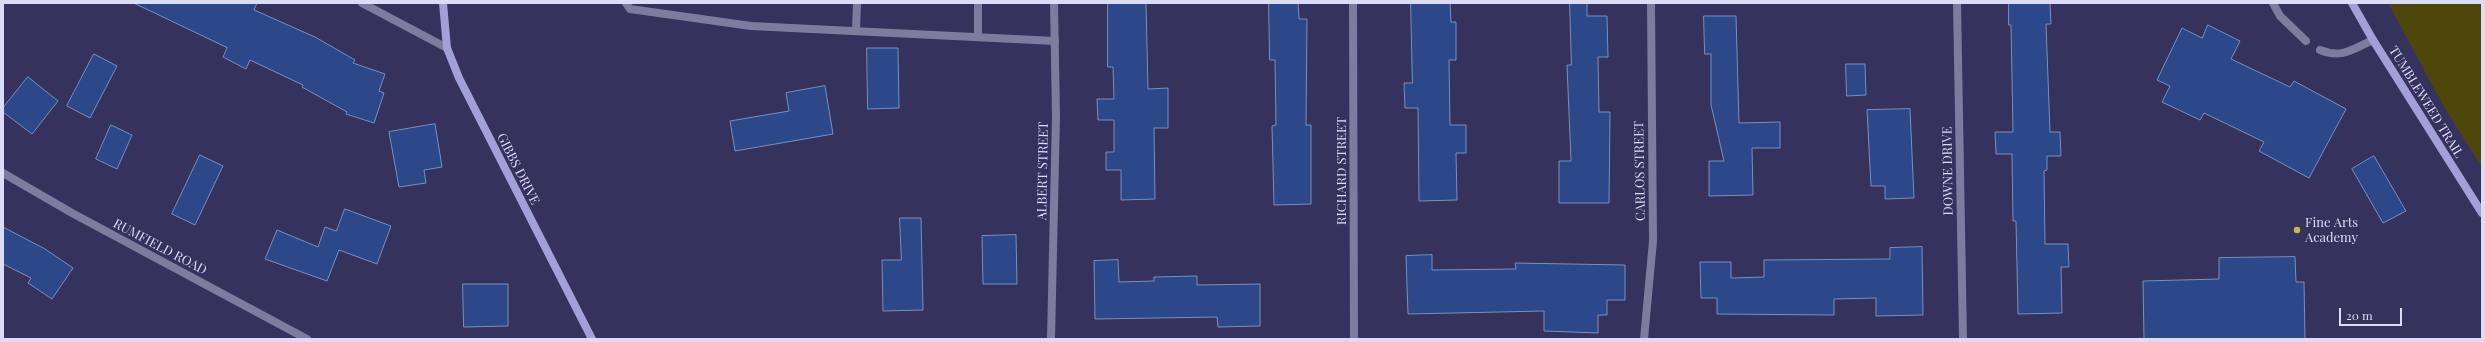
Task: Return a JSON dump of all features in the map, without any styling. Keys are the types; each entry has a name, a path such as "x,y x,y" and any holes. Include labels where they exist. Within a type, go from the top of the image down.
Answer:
{"street":[{"path":"362,3 447,48"},
{"name":"GIBBS DRIVE","path":"443,3 447,48 469,98 592,339"},
{"path":"626,3 630,8 751,26 978,36 1054,41"},
{"path":"856,31 857,3"},
{"path":"978,3 978,36"},
{"name":"ALBERT STREET","path":"1051,339 1056,116 1054,3"},
{"name":"RICHARD STREET","path":"1353,3 1354,339"},
{"name":"CARLOS STREET","path":"1644,339 1653,241 1651,3"},
{"name":"DOWNE DRIVE","path":"1957,3 1963,339"},
{"path":"2273,3 2280,16 2306,41"},
{"name":"TUMBLEWEED TRAIL","path":"2352,3 2373,40 2482,213"},
{"path":"2320,50 2333,55 2343,54 2373,40"},
{"name":"RUMFIELD ROAD","path":"3,173 72,213 307,339"}],"shaded area":[{"path":"2388,3 2482,3 2482,167 2445,109"}],"building":[{"path":"134,3 257,3 254,10 315,37 355,60 353,63 385,74 379,91 384,93 374,123 346,114 347,112 302,87 303,85 250,60 246,69 223,57 227,48"},
{"path":"1108,3 1146,3 1148,89 1168,88 1168,128 1154,128 1155,199 1121,200 1121,170 1106,170 1106,152 1114,152 1114,120 1098,120 1097,99 1114,99 1113,67 1108,67"},
{"path":"1269,3 1298,3 1299,19 1307,19 1306,125 1311,125 1311,204 1274,205 1272,126 1276,125 1275,60 1270,60"},
{"path":"1411,3 1450,3 1451,22 1456,22 1456,60 1449,60 1450,125 1466,125 1466,153 1456,153 1457,200 1419,201 1418,108 1405,108 1404,83 1412,83"},
{"path":"1570,3 1587,3 1587,16 1607,16 1608,57 1598,57 1599,112 1610,112 1609,203 1559,203 1559,161 1571,161 1567,65 1571,65"},
{"path":"2009,3 2050,3 2051,24 2046,24 2050,132 2060,132 2061,156 2047,156 2047,170 2044,171 2045,244 2068,244 2069,267 2061,267 2062,313 2018,314 2016,221 2013,221 2012,154 1996,154 1995,132 2013,132 2011,25 2009,25"},
{"path":"1704,16 1736,16 1739,123 1780,122 1780,148 1752,148 1753,195 1709,196 1709,161 1724,161 1711,105 1711,54 1705,54"},
{"path":"2208,25 2240,41 2231,59 2290,87 2294,81 2346,109 2309,178 2259,151 2264,142 2204,113 2200,120 2162,102 2170,86 2157,80 2182,28 2202,38"},
{"path":"867,48 898,48 899,108 868,109"},
{"path":"94,54 117,66 90,118 67,106"},
{"path":"1846,64 1865,64 1866,95 1847,96"},
{"path":"28,77 58,101 32,134 3,112 3,108"},
{"path":"825,86 833,134 735,151 730,121 789,111 786,93"},
{"path":"1910,109 1914,198 1885,199 1885,186 1871,186 1867,110"},
{"path":"435,124 442,167 424,170 426,183 399,187 389,132"},
{"path":"111,125 132,135 117,169 96,159"},
{"path":"200,155 223,166 195,225 172,214"},
{"path":"2374,156 2406,211 2383,223 2352,169"},
{"path":"345,209 391,226 377,264 339,250 327,281 265,259 277,230 318,247 325,227 336,231"},
{"path":"900,218 921,218 923,310 883,311 882,260 901,260"},
{"path":"3,227 45,249 73,268 52,299 28,283 31,278 3,264"},
{"path":"1016,235 1017,284 983,284 982,236"},
{"path":"1922,247 1923,315 1876,316 1876,298 1834,299 1834,315 1717,314 1717,298 1701,298 1700,262 1731,262 1731,278 1764,277 1764,260 1890,259 1890,248"},
{"path":"1432,255 1432,270 1516,269 1515,263 1625,265 1625,300 1607,300 1607,315 1598,315 1598,333 1544,331 1544,311 1408,314 1406,256"},
{"path":"2295,257 2296,282 2304,282 2305,339 2144,339 2143,281 2219,279 2219,258"},
{"path":"1118,260 1119,282 1154,281 1154,277 1197,276 1197,285 1260,284 1260,326 1218,327 1217,317 1095,319 1094,261"},
{"path":"463,284 508,284 508,326 464,327"}],"place":[{"name":"Fine Arts Academy","path":"2297,230"}]}
